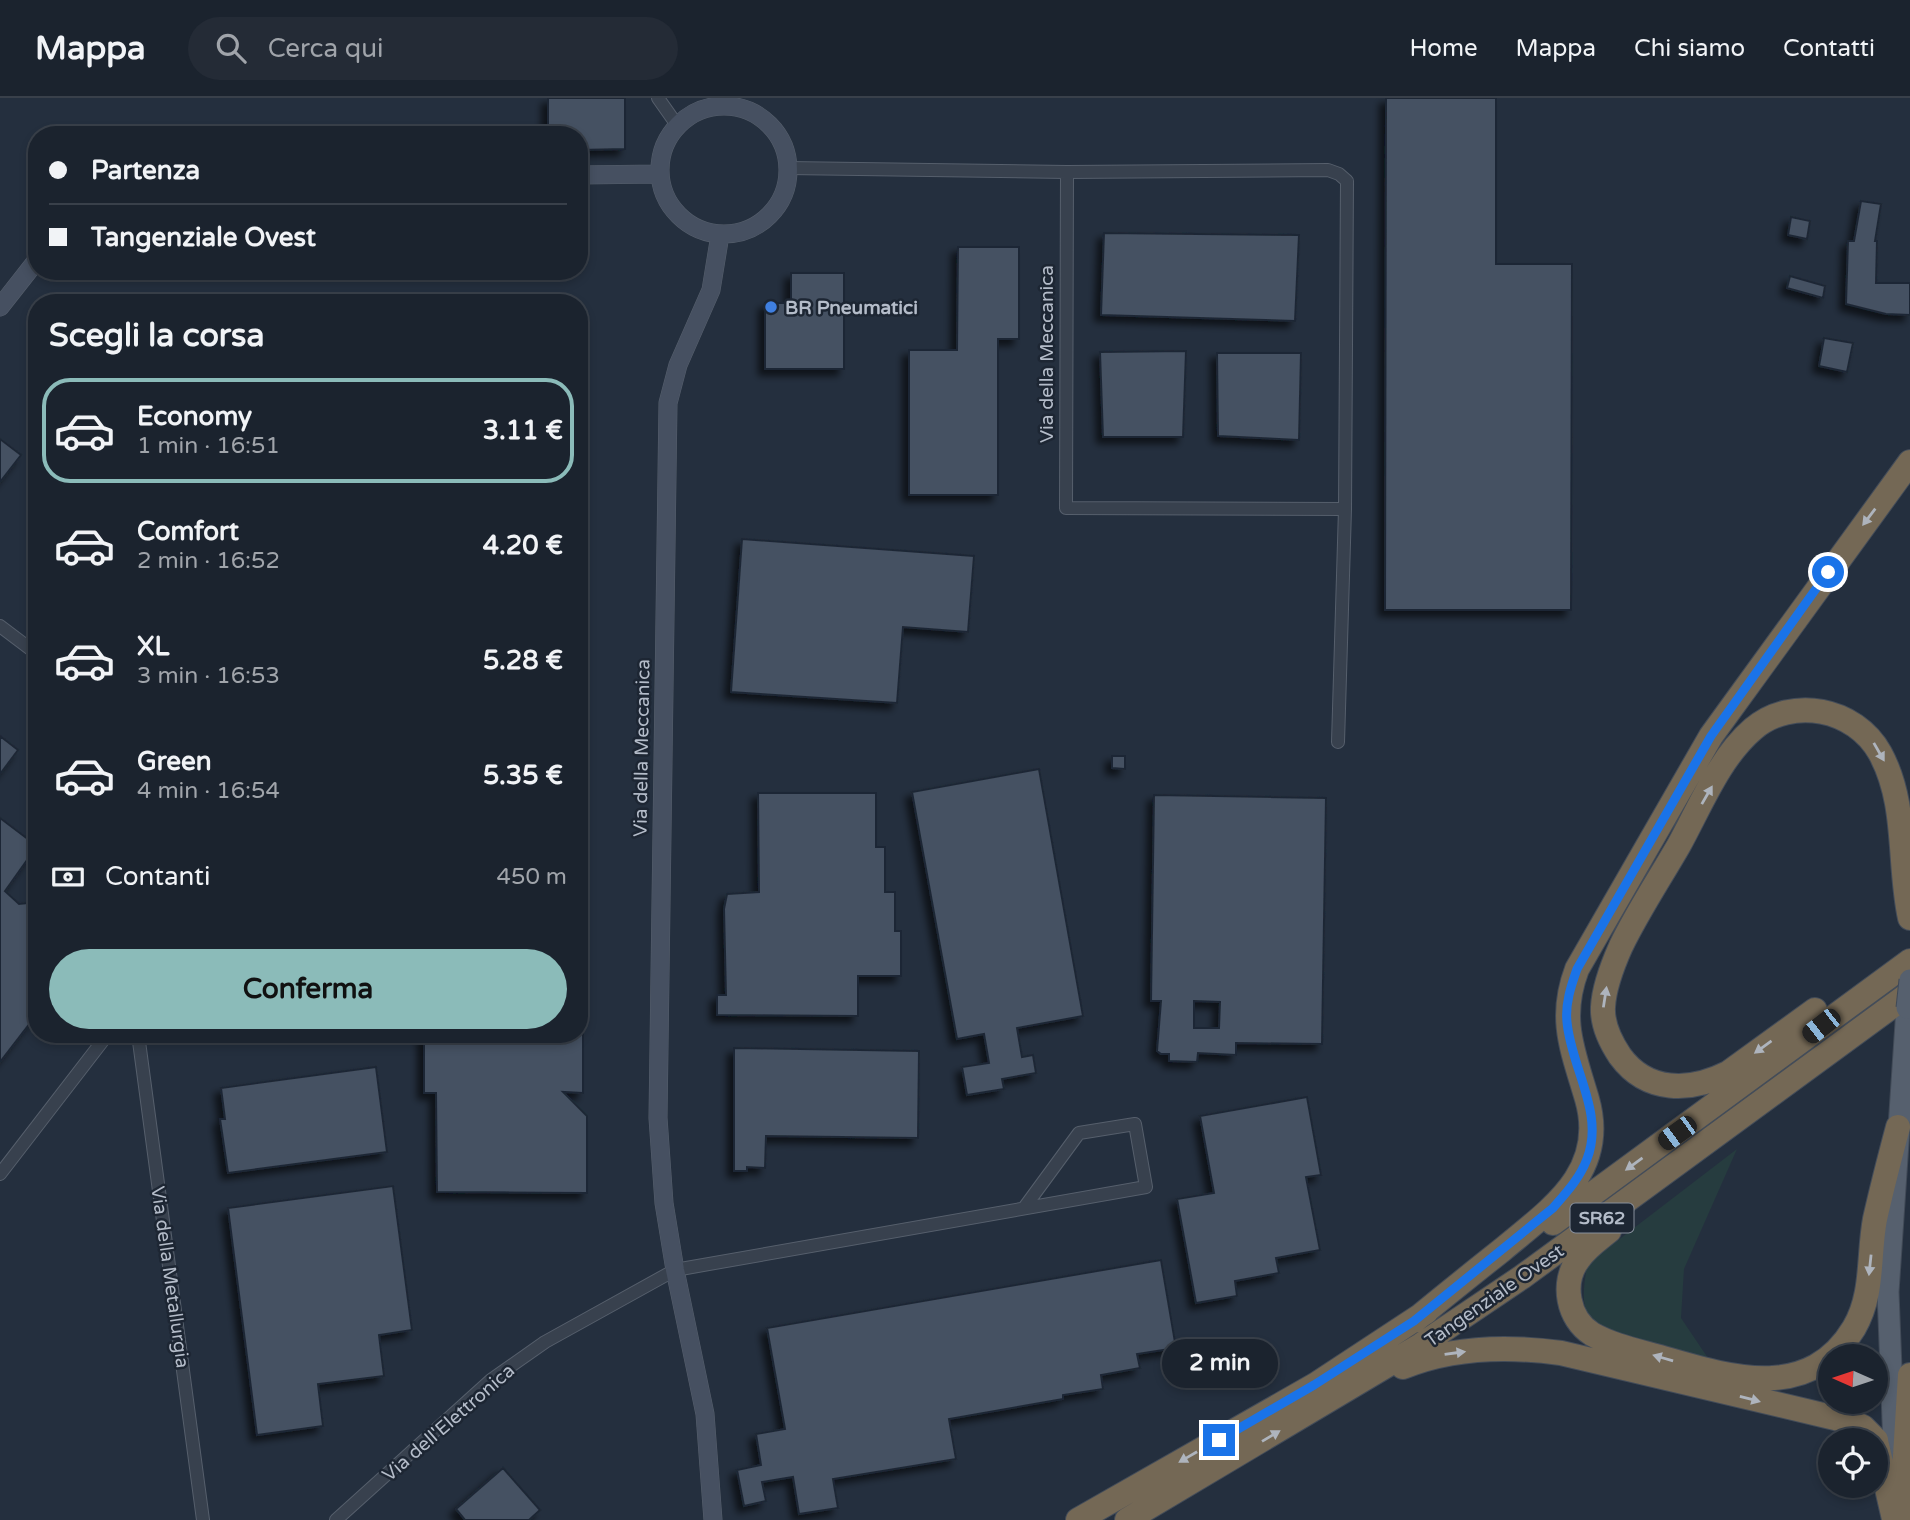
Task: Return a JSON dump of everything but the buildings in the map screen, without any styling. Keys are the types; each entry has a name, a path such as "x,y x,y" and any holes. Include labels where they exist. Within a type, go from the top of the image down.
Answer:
{"highway":[{"path":"1414,1321 1553,1208 1580,1174 1593,1132 1588,1102 1566,1020 1567,1002 1577,969 1722,719 1910,462"},
{"path":"1898,979 1817,1008 1728,1073 1713,1080 1684,1087 1658,1085 1633,1071 1613,1046 1604,1019 1605,993 1622,945 1725,762 1750,732 1770,717 1792,710 1821,711 1846,720 1866,733 1880,753 1894,788 1910,918"},
{"name":"Tangenziale Ovest","path":"1078,1520 1314,1385 1414,1321 1721,1101 1898,979 1910,961"},
{"name":"Tangenziale Ovest","path":"1127,1520 1421,1345 1522,1276 1851,1033 1909,1007"},
{"path":"1851,1033 1583,1253 1576,1262 1569,1289 1576,1318 1591,1333 1615,1344 1730,1377 1778,1378 1816,1364 1844,1341 1861,1313 1868,1287 1875,1222 1898,1127"},
{"path":"1344,1391 1409,1364 1439,1356 1493,1349 1543,1350 1582,1356 1852,1422 1864,1428"},
{"path":"1898,1520 1896,1485 1910,1375"},
{"path":"1888,1467 1896,1485"}],"main road":[{"path":"1896,1485 1888,1292 1898,1127 1909,1007 1898,979"}],"street":[{"path":"657,98 683,120"},
{"path":"701,98 666,139 659,174 665,197 678,216 697,229 720,235 738,234 769,217 780,203 788,168 785,148 775,130 746,98"},
{"path":"683,120 713,106 738,107 760,116"},
{"path":"788,168 1067,172 1328,170 1347,181 1345,509 1338,742"},
{"name":"Via della Meccanica","path":"1067,172 1066,508 1345,509"},
{"path":"588,175 659,174"},
{"name":"Via della Meccanica","path":"713,1520 705,1414 664,1203 658,1118 665,461 668,403 678,365 711,290 720,235"},
{"path":"0,307 28,271"},
{"path":"0,626 28,647"},
{"path":"0,1174 101,1043"},
{"name":"Via della Metallurgia","path":"139,1043 203,1520"},
{"path":"675,1270 1146,1187 1135,1124 1079,1133 1024,1208"},
{"name":"Via dell'Elettronica","path":"336,1520 491,1380 545,1342 675,1270"}],"green space":[{"path":"1737,1149 1684,1269 1681,1318 1710,1361 1626,1341 1597,1327 1589,1318 1585,1305 1587,1264"}],"place":[{"name":"BR Pneumatici","path":"771,307"}],"route":[{"path":"1219,1440 1314,1385 1414,1321 1553,1208 1580,1174 1587,1160 1593,1132 1588,1102 1566,1020 1567,1002 1577,969 1711,736 1828,572"}]}
